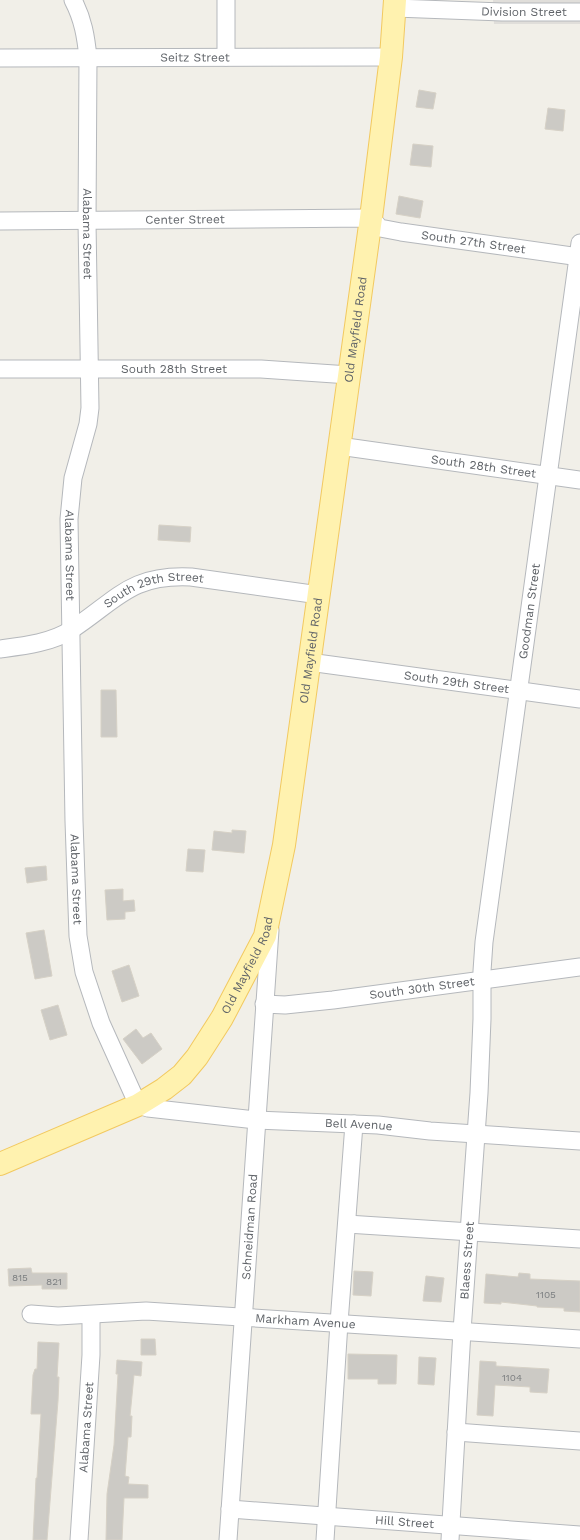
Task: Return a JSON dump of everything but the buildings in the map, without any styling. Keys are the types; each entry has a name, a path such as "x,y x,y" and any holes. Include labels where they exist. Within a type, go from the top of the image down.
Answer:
{"main road":[{"name":"Old Mayfield Road","path":"0,1164 138,1105 164,1089 182,1075 197,1057 222,1018 265,936 271,914 284,845 371,218 391,57 395,4"}],"street":[{"name":"Alabama Street","path":"73,0 81,16 86,32 88,58 87,222 88,313 91,370 88,424 73,478 70,498 70,630 78,936 84,972 101,1023 138,1105"},
{"path":"226,0 226,57"},
{"name":"Division Street","path":"395,4 502,12 580,12"},
{"name":"Seitz Street","path":"0,58 391,57"},
{"name":"Center Street","path":"0,221 87,222 371,218"},
{"name":"South 27th Street","path":"371,218 380,228 401,232 579,252"},
{"name":"Goodman Street","path":"482,980 484,942 579,252"},
{"name":"South 28th Street","path":"0,369 261,369 349,375"},
{"name":"South 28th Street","path":"339,446 580,480"},
{"name":"South 29th Street","path":"0,648 44,642 70,630 124,591 155,578 172,576 191,577 318,595"},
{"name":"South 29th Street","path":"309,662 580,699"},
{"name":"Schneidman Road","path":"228,1540 240,1379 242,1316 271,914"},
{"name":"South 30th Street","path":"264,1004 285,1005 333,1000 580,967"},
{"name":"Blaess Street","path":"450,1532 476,1134 482,1019 482,980"},
{"name":"Bell Avenue","path":"138,1105 160,1110 256,1120 354,1124 580,1141"},
{"path":"325,1540 354,1124"},
{"path":"347,1224 580,1239"},
{"name":"Markham Avenue","path":"31,1314 58,1316 146,1311 580,1339"},
{"name":"Alabama Street","path":"79,1540 91,1355 91,1315"},
{"path":"456,1432 580,1442"},
{"name":"Hill Street","path":"230,1509 327,1517 450,1532 580,1535"}],"shaded area":[{"path":"493,0 580,0 580,24 494,24"}]}
